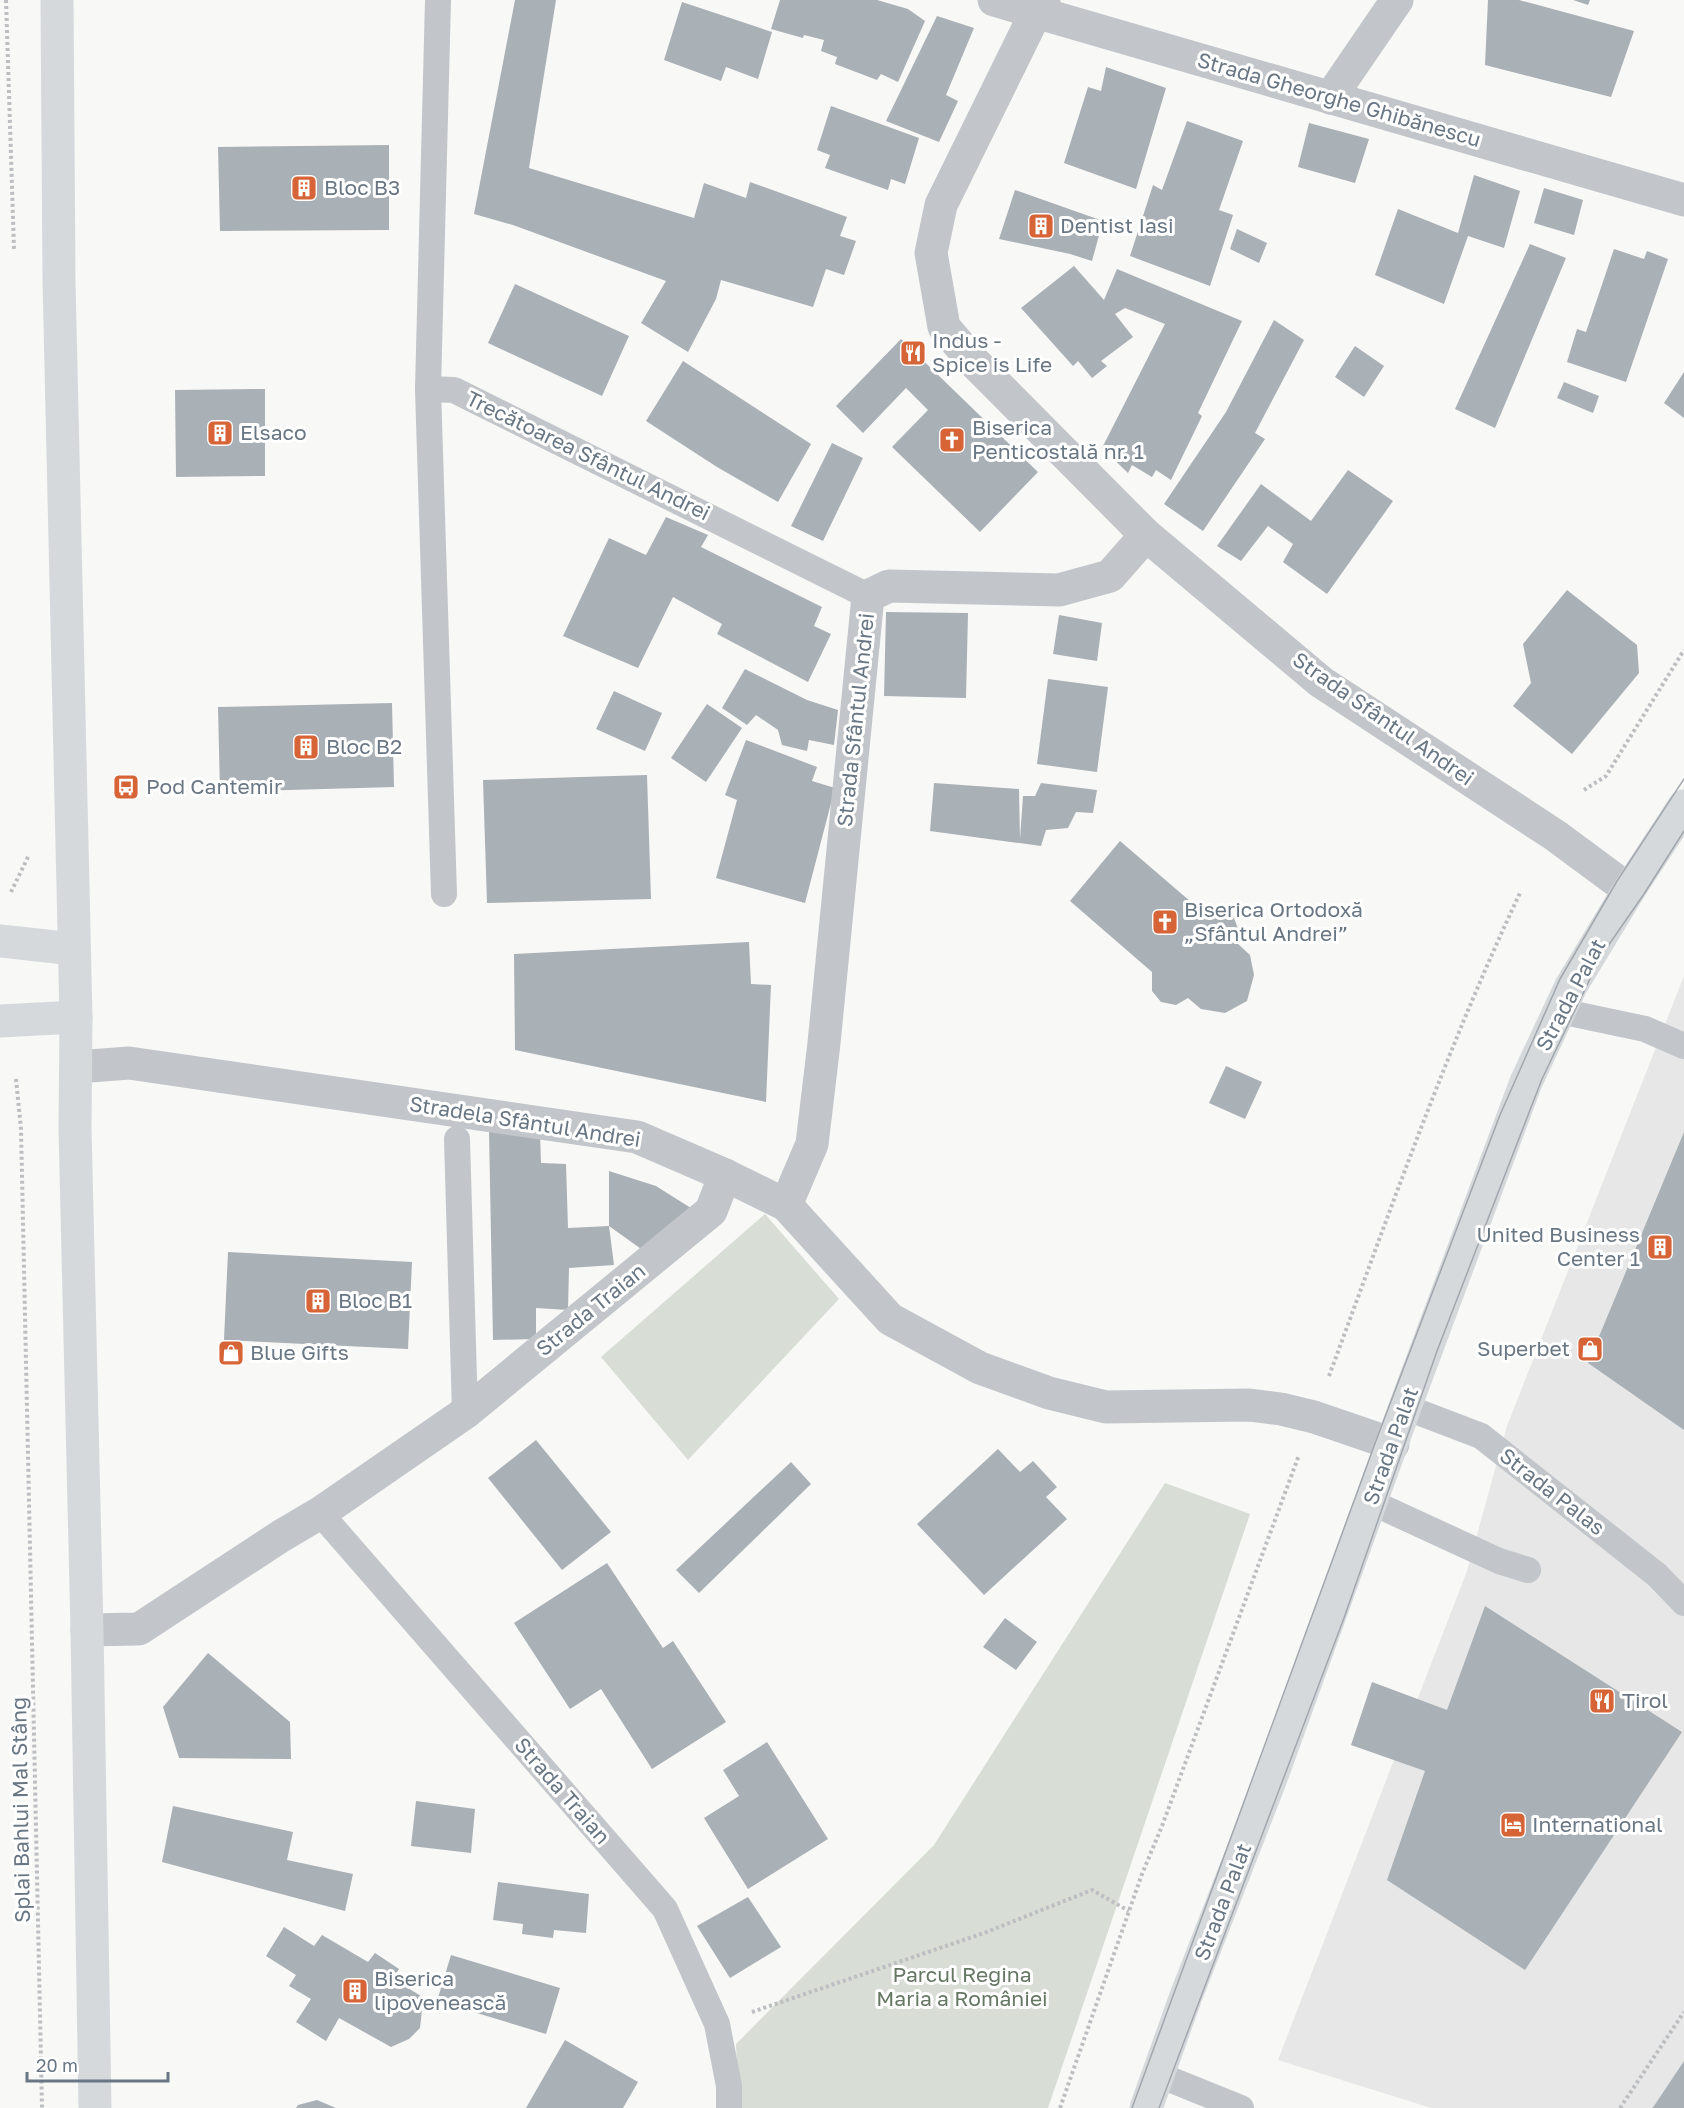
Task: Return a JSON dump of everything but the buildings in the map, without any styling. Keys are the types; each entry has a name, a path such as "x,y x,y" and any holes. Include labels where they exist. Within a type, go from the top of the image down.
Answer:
{"main road":[{"path":"57,0 58,281 76,1017 75,1128 95,2108"},
{"name":"Strada Palat","path":"1146,2108 1186,1996 1270,1781 1405,1407 1526,1082 1571,986 1629,890 1684,806"},
{"path":"0,941 74,949"},
{"path":"0,1021 76,1017"}],"street":[{"name":"Strada Gheorghe Ghibănescu","path":"994,0 1040,6 1330,98 1684,200"},
{"path":"1330,98 1397,0"},
{"name":"Strada Sfântul Andrei","path":"1040,6 941,205 931,253 944,327 973,361 1146,535 1321,682 1556,836 1629,890"},
{"name":"Strada Sfântul Andrei","path":"786,1205 812,1144 827,1020 868,596 890,586 1059,590 1110,576 1146,535"},
{"name":"Stradela Sfântul Andrei","path":"76,1067 129,1064 637,1137 725,1175 786,1205 890,1319 980,1368 1049,1393 1106,1407 1249,1405 1281,1409 1314,1417 1393,1444"},
{"name":"Strada Traian","path":"87,1630 139,1629 320,1513 465,1413 711,1211 725,1175"}],"lane":[{"path":"438,0 428,389 444,894"},
{"name":"Trecătoarea Sfântul Andrei","path":"428,389 454,390 868,596"},
{"path":"1560,1011 1645,1029 1684,1046"},
{"path":"457,1139 465,1413"},
{"name":"Strada Palas","path":"1405,1407 1481,1436 1657,1575 1684,1603"},
{"path":"1371,1502 1499,1561 1528,1570"},
{"name":"Strada Traian","path":"320,1513 665,1910 717,2024 729,2086 729,2108"},
{"path":"1159,2075 1241,2108"}],"path":[{"path":"1584,790 1606,776 1684,650"},
{"path":"1329,1376 1435,1089 1497,941 1520,893"},
{"name":"Splai Bahlui Mal Stâng","path":"15,1079 21,1129 42,2108"},
{"path":"1060,2108 1129,1911 1301,1451"},
{"path":"717,2024 984,1933 1092,1890 1129,1911"},
{"path":"1620,2108 1684,2012"}],"shaded area":[{"path":"1684,976 1684,2108 1431,2108 1278,2060 1467,1571 1507,1426"}],"green space":[{"path":"765,1214 839,1299 688,1460 601,1357"},
{"name":"Parcul Regina Maria a României","path":"1165,1483 1250,1514 1048,2108 739,2108 736,2044 934,1845"}],"tram line":[{"path":"1132,2108 1377,1438 1500,1115 1560,979 1617,881 1684,779"},
{"path":"1159,2108 1344,1618 1437,1351 1542,1079 1601,956 1684,831"}],"place":[{"name":"Bloc B3","path":"304,188"},
{"name":"Dentist Iasi","path":"1041,226"},
{"name":"Indus - Spice is Life","path":"913,353"},
{"name":"Elsaco","path":"220,433"},
{"name":"Biserica Penticostală nr. 1","path":"952,440"},
{"name":"Bloc B2","path":"306,747"},
{"name":"Pod Cantemir","path":"126,787"},
{"name":"Biserica Ortodoxă „Sfântul Andrei”","path":"1165,922"},
{"name":"United Business Center 1","path":"1660,1247"},
{"name":"Bloc B1","path":"318,1301"},
{"name":"Superbet","path":"1590,1349"},
{"name":"Blue Gifts","path":"231,1353"},
{"name":"Tirol","path":"1602,1701"},
{"name":"International","path":"1513,1825"},
{"name":"Biserica lipovenească","path":"355,1991"}]}
